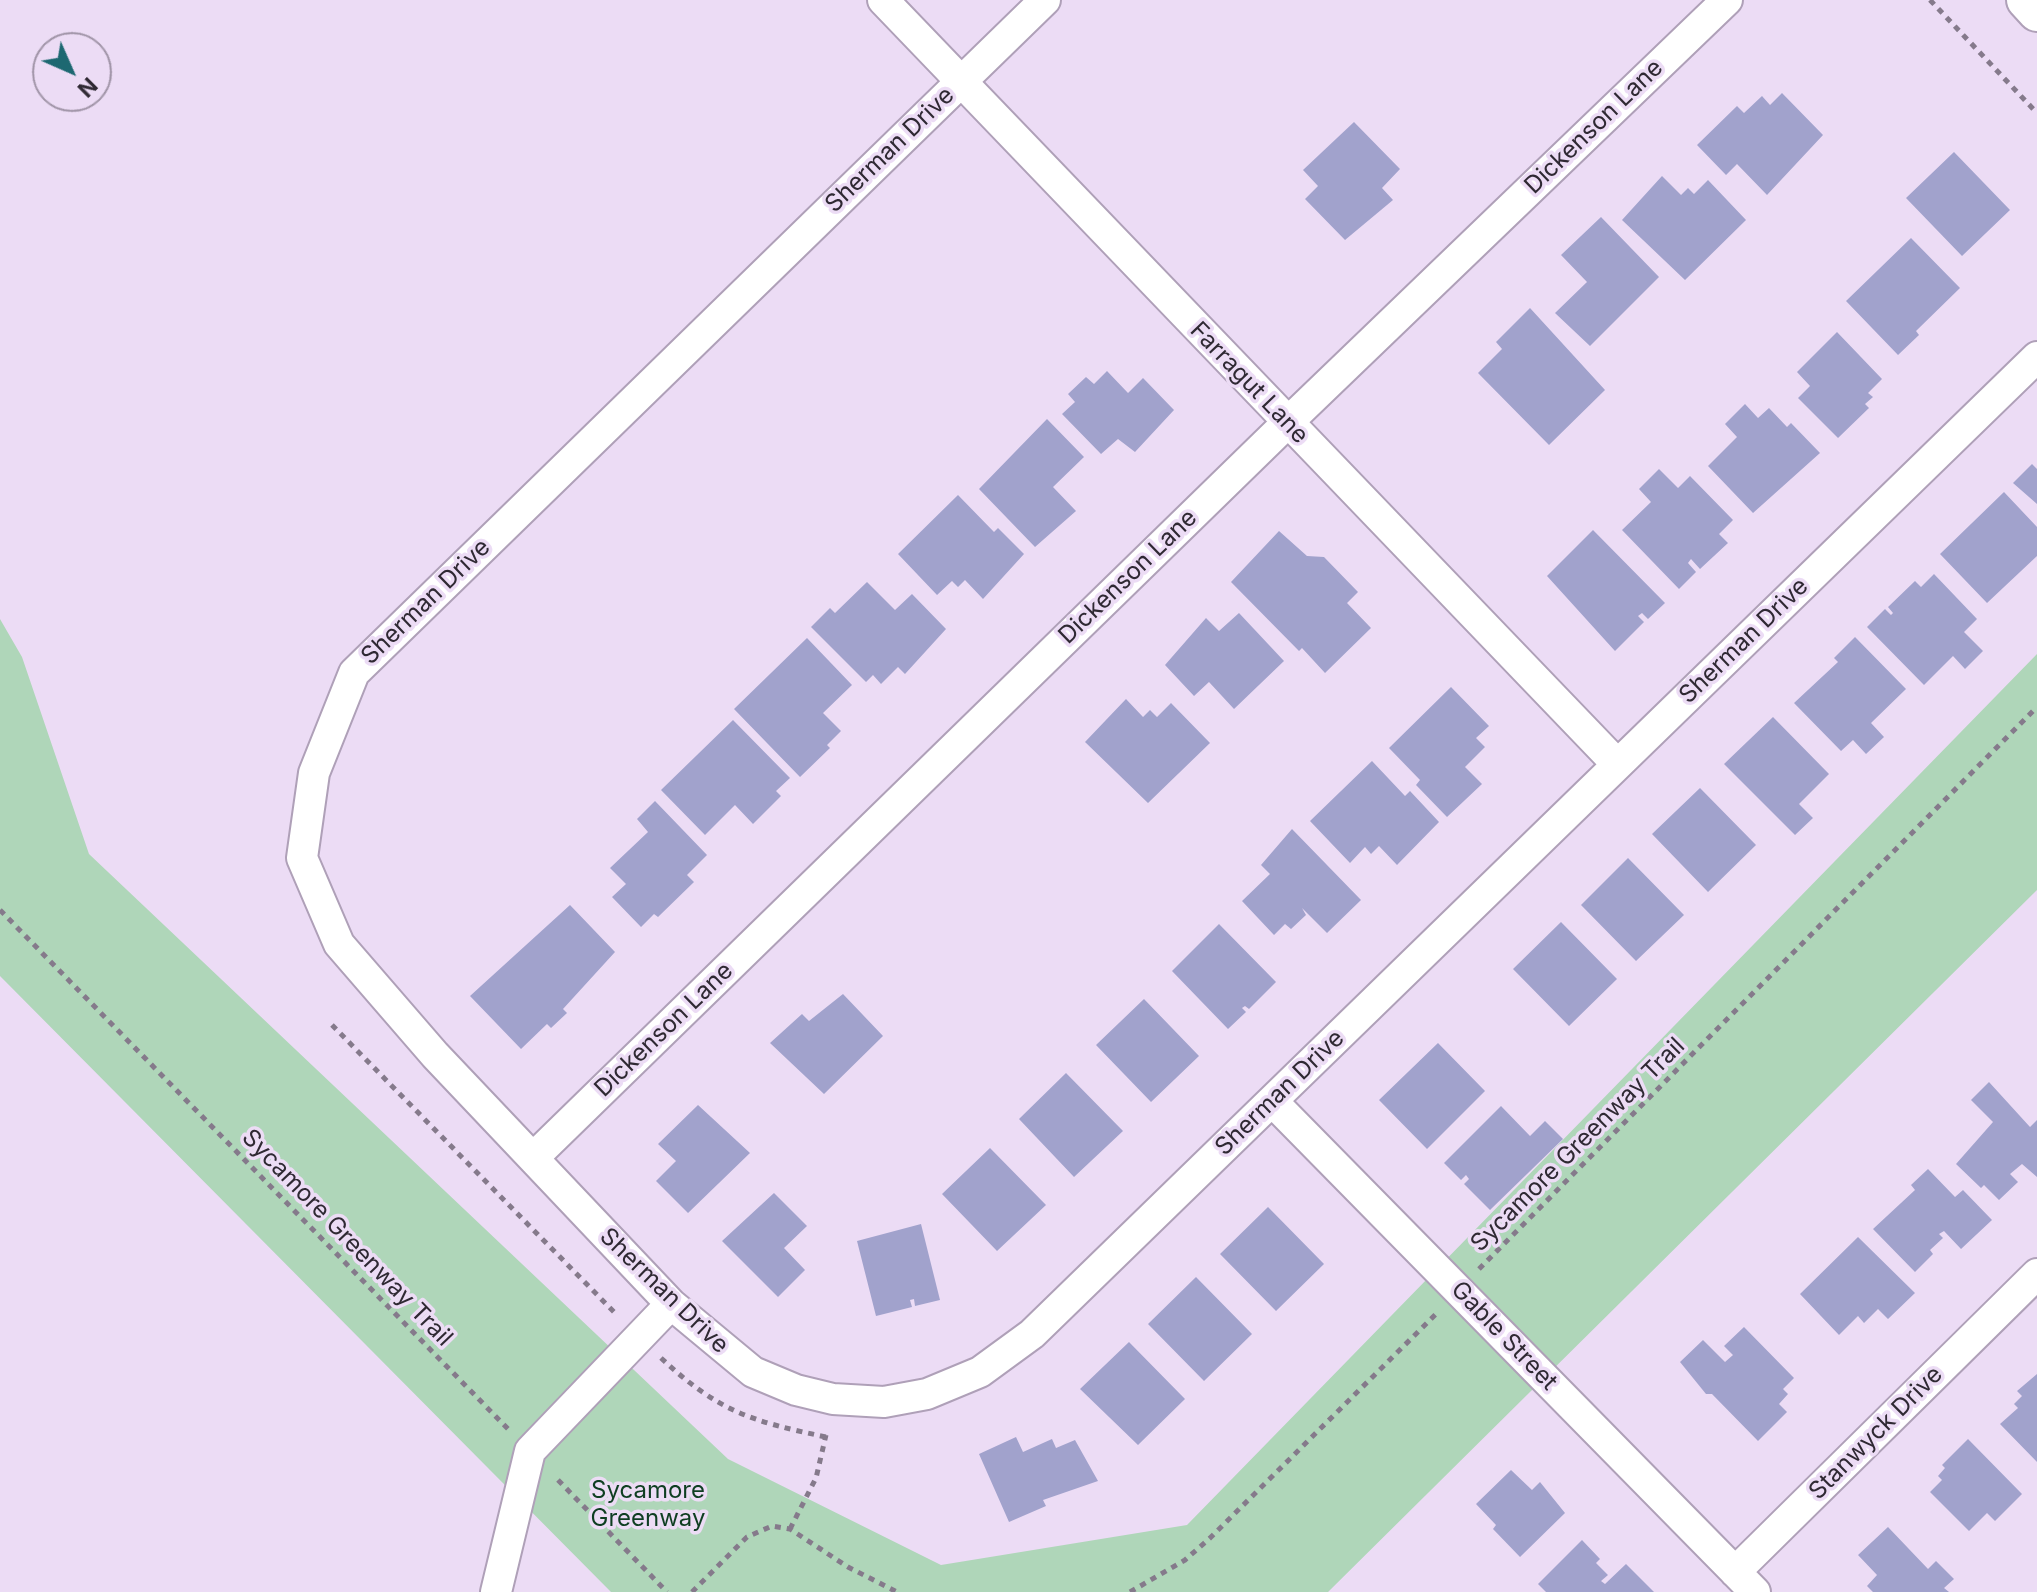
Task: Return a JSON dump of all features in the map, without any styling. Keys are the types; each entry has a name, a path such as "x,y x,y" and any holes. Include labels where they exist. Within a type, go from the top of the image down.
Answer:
{"street":[{"name":"Farragut Lane","path":"883,0 1617,764"},
{"name":"Sherman Drive","path":"1045,0 354,673 314,773 302,858 339,944 435,1055 671,1304 753,1372 796,1390 833,1399 884,1402 927,1394 980,1372 1032,1334 2037,357"},
{"name":"Dickenson Lane","path":"533,1158 1287,423 1727,0"},
{"path":"2026,0 2037,12"},
{"name":"Gable Street","path":"1272,1101 1745,1582"},
{"name":"Stanwyck Drive","path":"1745,1582 2037,1274"},
{"path":"496,1592 530,1451 671,1304"}],"path":[{"path":"1930,0 2037,113"},
{"name":"Sycamore Greenway Trail","path":"1130,1592 1185,1560 1210,1538 2037,707"},
{"name":"Sycamore Greenway Trail","path":"0,910 667,1592"},
{"path":"332,1025 688,1383 733,1413 764,1424 826,1437"},
{"path":"790,1529 816,1478 833,1399"},
{"path":"692,1592 747,1537 772,1526 790,1529 848,1567 897,1592"}],"green space":[{"name":"Sycamore Greenway","path":"0,619 22,657 89,854 728,1459 941,1565 1187,1525 2037,654 2037,890 1328,1592 611,1592 0,976"}],"building":[{"path":"1782,93 1823,135 1767,195 1737,164 1726,175 1697,145 1737,106 1744,113 1762,96 1770,105"},
{"path":"1354,122 1400,169 1382,188 1393,200 1345,240 1305,199 1318,186 1303,170"},
{"path":"1954,152 2010,210 1962,256 1906,198"},
{"path":"1662,176 1681,195 1688,188 1694,194 1708,180 1746,220 1685,280 1622,220"},
{"path":"1601,217 1659,277 1590,346 1555,313 1587,282 1561,255"},
{"path":"1911,238 1960,288 1916,331 1919,335 1898,355 1846,301"},
{"path":"1530,308 1605,390 1549,445 1478,373 1502,349 1496,342"},
{"path":"1837,332 1882,379 1868,393 1873,397 1865,404 1869,408 1838,438 1798,398 1810,386 1797,372"},
{"path":"1107,371 1128,393 1143,378 1174,410 1135,452 1118,439 1101,454 1062,414 1075,402 1068,394 1086,377 1094,384"},
{"path":"1745,404 1758,418 1769,408 1787,427 1791,423 1820,453 1753,513 1708,466 1737,437 1725,424"},
{"path":"1047,419 1084,457 1053,487 1076,511 1035,547 979,489"},
{"path":"2032,464 2037,469 2037,504 2013,483"},
{"path":"1659,469 1678,488 1690,476 1733,520 1719,534 1728,543 1700,569 1691,559 1688,563 1696,572 1679,589 1622,530 1651,502 1639,489"},
{"path":"2004,492 2037,527 2037,556 1987,603 1940,554"},
{"path":"958,495 994,532 998,528 1024,554 983,599 965,580 958,587 952,581 937,595 898,554"},
{"path":"1593,530 1665,603 1648,619 1642,613 1638,616 1644,622 1615,651 1547,576"},
{"path":"1279,531 1307,556 1324,557 1358,592 1347,603 1371,628 1325,673 1231,582"},
{"path":"1934,574 1977,619 1964,632 1983,651 1965,669 1953,656 1924,685 1867,627 1885,609 1891,615 1893,613 1888,607 1915,581 1921,587"},
{"path":"867,582 895,610 912,594 946,629 905,674 898,667 881,684 873,675 866,682 811,627 830,608 835,613"},
{"path":"1239,613 1284,661 1234,709 1209,682 1194,696 1165,665 1206,618 1219,631"},
{"path":"1855,637 1906,689 1871,723 1884,737 1866,754 1853,740 1841,751 1794,703 1838,662 1834,658"},
{"path":"807,638 852,685 823,713 841,731 827,745 830,748 800,777 734,709"},
{"path":"1451,687 1489,726 1476,738 1485,747 1465,767 1482,784 1447,817 1416,785 1420,780 1389,748"},
{"path":"1126,699 1143,717 1150,710 1157,717 1171,703 1210,743 1148,803 1085,742"},
{"path":"1773,717 1829,774 1799,804 1813,818 1795,835 1724,764"},
{"path":"733,720 790,778 776,791 781,796 753,824 735,805 705,835 661,790"},
{"path":"1372,761 1405,796 1410,791 1439,822 1397,865 1379,846 1371,854 1365,847 1350,863 1310,821"},
{"path":"1700,788 1756,845 1708,892 1652,834"},
{"path":"655,801 707,855 687,875 694,882 658,917 654,914 641,927 612,897 626,884 610,868 648,832 637,819"},
{"path":"1292,829 1361,900 1327,933 1302,908 1306,915 1291,929 1285,924 1274,935 1242,901 1270,874 1261,865"},
{"path":"1628,858 1684,915 1636,961 1581,905"},
{"path":"570,905 615,952 563,1009 567,1013 551,1028 547,1024 521,1049 470,996"},
{"path":"1561,922 1617,979 1569,1026 1513,969"},
{"path":"1219,924 1276,982 1249,1009 1245,1006 1242,1008 1246,1012 1228,1029 1172,971"},
{"path":"843,994 883,1036 824,1094 770,1043 802,1014 809,1021"},
{"path":"1144,999 1199,1056 1151,1102 1096,1045"},
{"path":"1438,1043 1485,1091 1427,1149 1379,1100"},
{"path":"1066,1073 1123,1131 1074,1177 1019,1119"},
{"path":"1989,1082 2030,1127 2037,1120 2037,1177 2022,1164 2010,1174 2018,1182 1999,1200 1956,1164 1993,1122 1971,1100"},
{"path":"698,1105 750,1153 688,1213 656,1181 676,1161 658,1144"},
{"path":"1501,1106 1530,1136 1545,1121 1563,1139 1490,1210 1464,1184 1469,1179 1466,1175 1461,1180 1444,1163"},
{"path":"990,1148 1046,1205 997,1251 942,1194"},
{"path":"1928,1169 1955,1197 1963,1190 1992,1220 1961,1249 1944,1231 1939,1234 1943,1238 1930,1250 1933,1254 1915,1272 1873,1229 1915,1190 1911,1185"},
{"path":"774,1193 807,1226 784,1248 805,1270 778,1297 722,1241"},
{"path":"1268,1207 1324,1264 1276,1311 1220,1254"},
{"path":"921,1224 940,1300 915,1306 914,1299 910,1300 912,1307 876,1316 857,1241"},
{"path":"1858,1237 1915,1293 1888,1319 1878,1309 1864,1323 1858,1316 1839,1335 1800,1294"},
{"path":"1196,1277 1252,1334 1204,1381 1148,1324"},
{"path":"1744,1327 1794,1378 1783,1389 1788,1394 1779,1404 1787,1412 1758,1441 1712,1394 1706,1394 1680,1362 1703,1340 1725,1362 1733,1355 1724,1346"},
{"path":"1129,1342 1185,1399 1138,1445 1080,1389"},
{"path":"2037,1374 2037,1462 2000,1424 2018,1408 2014,1404 2022,1396 2017,1391"},
{"path":"1016,1437 1023,1452 1052,1439 1056,1448 1075,1440 1098,1481 1043,1500 1046,1506 1009,1522 979,1454"},
{"path":"1968,1439 2022,1494 1995,1521 1987,1513 1969,1531 1930,1492 1942,1480 1938,1476 1945,1468 1942,1465"},
{"path":"1511,1470 1532,1490 1540,1482 1565,1513 1520,1557 1493,1529 1496,1525 1476,1504"},
{"path":"1888,1527 1928,1569 1936,1561 1954,1579 1944,1588 1949,1592 1873,1592 1867,1586 1877,1575 1858,1555"},
{"path":"1582,1540 1600,1559 1596,1563 1608,1575 1601,1581 1605,1584 1626,1564 1654,1592 1546,1592 1538,1584"}]}
